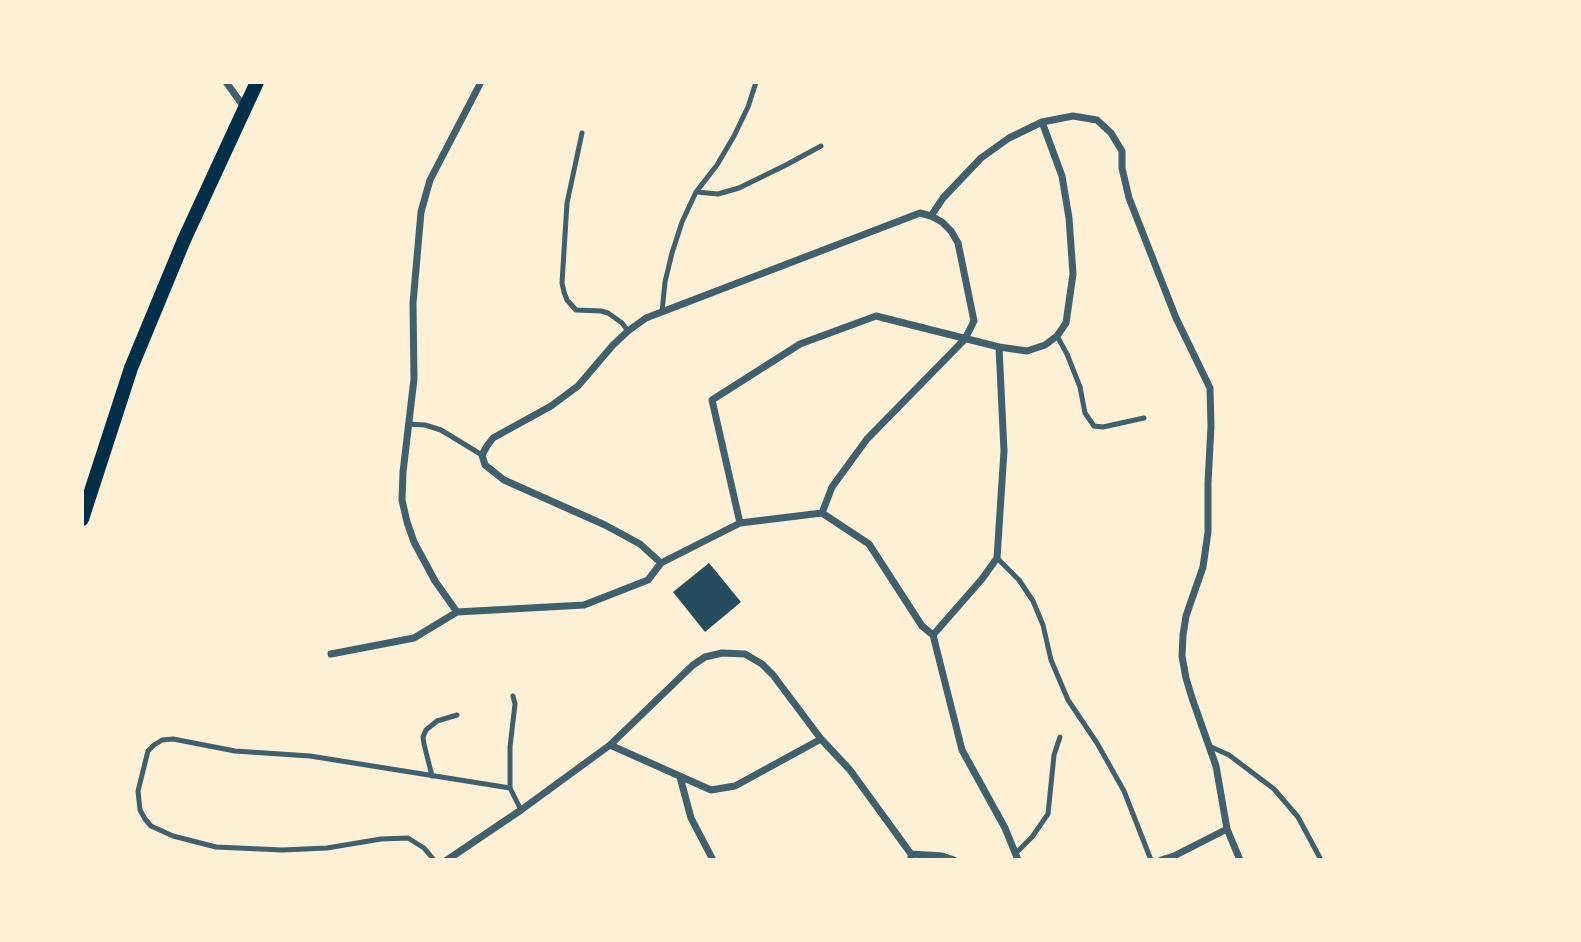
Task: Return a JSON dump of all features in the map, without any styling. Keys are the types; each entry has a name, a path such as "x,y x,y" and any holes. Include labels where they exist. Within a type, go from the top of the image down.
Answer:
{"main road":[{"path":"82,519 131,368 184,240 257,82"}],"street":[{"path":"226,82 244,108"},
{"path":"457,612 435,581 414,542 402,500 403,472 414,379 413,303 421,212 430,180 481,82"},
{"path":"931,216 943,198 981,158 1009,138 1042,122 1073,116 1097,120 1117,141 1122,152 1122,168 1129,198 1176,318 1210,388 1208,532 1203,567 1186,616 1182,656 1186,678 1216,765 1227,829 1240,860"},
{"path":"740,523 712,400 800,344 876,316 965,340 1027,351 1045,345 1057,336 1066,323 1073,274 1069,218 1062,176 1042,122"},
{"path":"661,563 640,544 605,525 504,480 485,465 482,455 493,438 551,406 578,386 613,345 646,318 920,213 931,216 951,231 958,243 974,321 965,340 867,439 832,487 822,513"},
{"path":"933,635 997,558 1004,452 999,347"},
{"path":"331,654 414,638 457,612 584,605 648,580 661,563 740,523 822,513 869,544 922,626 933,635 962,750 1005,828 1016,857"},
{"path":"447,860 610,745 693,665 705,657 722,653 745,654 762,664 773,675 821,739 850,770 911,857 942,856 954,860"},
{"path":"610,745 711,790 735,786 821,739"},
{"path":"680,777 691,818 713,860"},
{"path":"1161,860 1227,829"}],"lane":[{"path":"662,312 665,282 682,222 696,192 717,165 734,136 756,82"},
{"path":"582,133 567,203 562,283 564,292 576,310 601,310 622,323 628,331"},
{"path":"696,192 718,194 739,188 821,146"},
{"path":"1057,336 1080,387 1084,413 1094,426 1103,427 1144,418"},
{"path":"408,424 441,430 482,455"},
{"path":"997,558 1019,580 1033,601 1043,625 1051,660 1068,701 1097,743 1124,791 1151,860"},
{"path":"513,696 515,704 509,788 521,810"},
{"path":"432,776 424,744 426,730 437,721 457,715"},
{"path":"1016,857 1048,814 1054,755 1060,737"},
{"path":"434,860 424,848 408,838 381,839 327,848 282,850 216,847 173,836 151,826 140,810 138,791 148,751 162,740 173,739 235,751 310,756 509,788"},
{"path":"1209,746 1229,755 1274,789 1298,817 1320,858"}],"building":[{"path":"709,563 741,602 705,632 673,592"}]}
